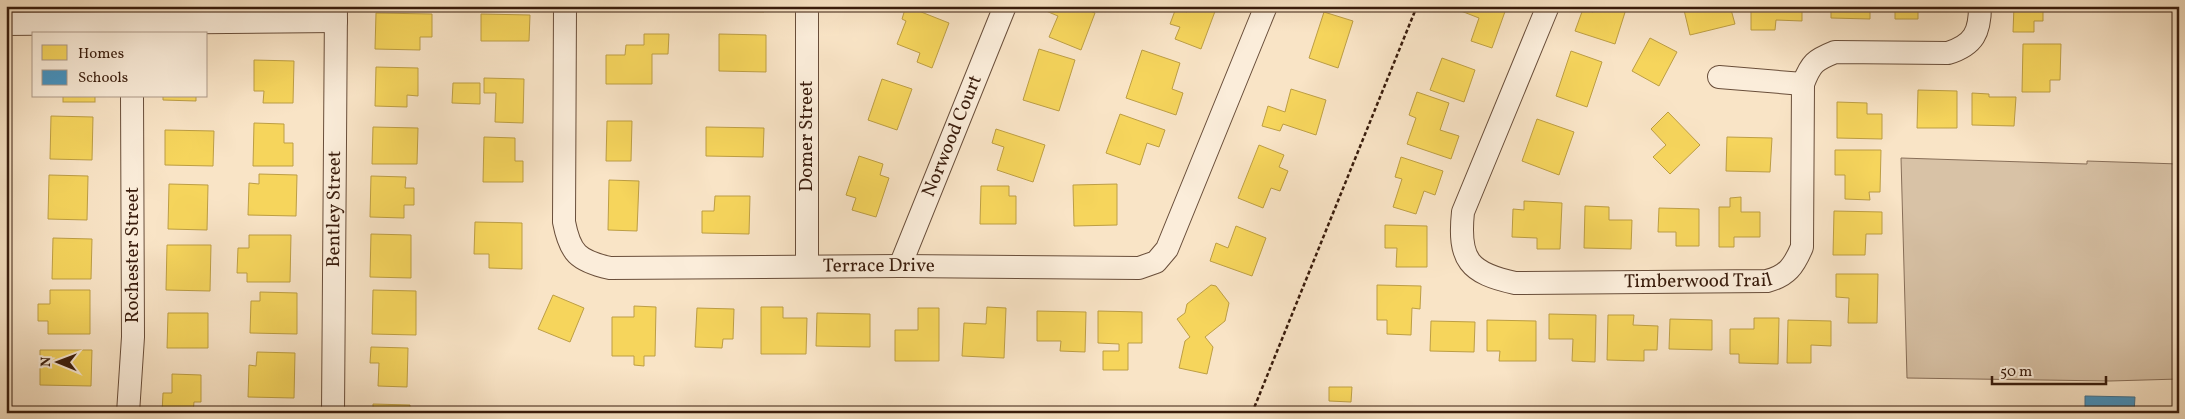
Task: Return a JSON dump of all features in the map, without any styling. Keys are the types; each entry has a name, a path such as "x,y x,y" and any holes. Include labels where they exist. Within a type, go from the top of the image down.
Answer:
{"street":[{"name":"Terrace Drive","path":"565,6 564,222 568,242 576,255 590,264 610,268 808,266 1139,268 1156,262 1167,249 1266,6"},
{"name":"Domer Street","path":"807,6 808,266"},
{"name":"Norwood Court","path":"900,266 1005,6"},
{"name":"Timberwood Trail","path":"1548,6 1464,212 1461,237 1468,261 1488,277 1515,283 1767,281 1782,277 1795,265 1802,247 1803,84 1809,67 1818,59 1835,52 1948,53 1964,48 1977,32 1980,6"},
{"path":"6,24 132,29 336,14"},
{"name":"Bentley Street","path":"333,413 336,14"},
{"path":"1719,78 1803,84"},
{"name":"Rochester Street","path":"128,413 133,337 132,98"}],"path":[{"path":"1252,413 1417,6"}],"shaded area":[{"path":"1901,158 2087,164 2087,161 2179,164 2179,379 2110,381 1907,378"}],"building: Homes":[{"path":"720,6 764,6 764,12 720,11"},
{"path":"906,6 949,23 932,68 917,62 920,53 897,44 906,21 902,19"},
{"path":"1048,6 1078,6 1095,13 1081,50 1049,37 1058,16 1046,11"},
{"path":"1189,6 1217,6 1201,49 1175,39 1180,27 1170,24 1176,8 1187,12"},
{"path":"1463,6 1507,6 1492,48 1471,41 1479,18 1461,11"},
{"path":"1595,6 1627,6 1615,44 1575,31 1583,9 1593,12"},
{"path":"1683,6 1730,6 1735,24 1690,35"},
{"path":"1751,6 1802,6 1802,21 1776,20 1775,30 1751,30"},
{"path":"1831,6 1870,6 1870,19 1831,18"},
{"path":"1895,6 1945,6 1945,10 1918,9 1918,19 1895,19"},
{"path":"2014,6 2055,6 2055,10 2043,9 2043,21 2034,21 2034,32 2013,32"},
{"path":"1324,12 1353,21 1338,68 1309,58"},
{"path":"376,13 432,14 432,37 420,37 420,50 375,49"},
{"path":"481,14 530,15 529,41 481,41"},
{"path":"644,34 669,34 668,54 652,54 652,84 606,84 606,55 625,55 626,45 644,45"},
{"path":"719,34 766,35 766,72 719,71"},
{"path":"1650,38 1677,52 1659,86 1632,71"},
{"path":"2023,44 2061,44 2060,80 2050,80 2050,92 2022,92"},
{"path":"1039,49 1075,60 1059,111 1023,100"},
{"path":"1142,50 1180,63 1172,89 1183,93 1176,115 1126,98"},
{"path":"1571,51 1602,62 1587,107 1556,96"},
{"path":"1442,58 1475,70 1464,102 1430,90"},
{"path":"254,60 294,61 293,103 263,103 264,91 254,91"},
{"path":"376,67 418,68 418,96 407,95 407,107 375,106"},
{"path":"484,78 524,79 523,123 495,122 496,93 484,93"},
{"path":"882,79 912,89 897,130 868,120"},
{"path":"453,83 480,83 480,104 452,103"},
{"path":"1291,89 1326,100 1316,135 1283,124 1280,131 1262,126 1268,106 1285,112"},
{"path":"1918,90 1957,91 1957,128 1917,128"},
{"path":"1417,92 1449,103 1440,130 1459,136 1451,159 1407,144 1416,118 1409,115"},
{"path":"1972,93 1989,94 1989,97 2016,97 2014,126 1972,125"},
{"path":"63,98 95,98 95,102 63,102"},
{"path":"163,98 196,98 196,101 163,100"},
{"path":"1837,102 1867,103 1867,114 1882,114 1882,139 1837,138"},
{"path":"1668,112 1700,145 1670,174 1653,157 1666,145 1651,129"},
{"path":"1120,114 1165,130 1159,147 1147,143 1140,165 1106,153"},
{"path":"51,116 93,117 92,160 50,159"},
{"path":"1537,119 1574,132 1559,175 1522,161"},
{"path":"607,121 632,121 631,161 606,161"},
{"path":"6,122 9,122 8,159 6,159"},
{"path":"254,123 284,124 284,143 293,143 293,166 253,166"},
{"path":"373,127 418,128 417,164 372,164"},
{"path":"706,127 764,128 763,157 706,156"},
{"path":"996,129 1045,145 1033,182 997,170 1004,147 992,143"},
{"path":"165,130 214,131 213,166 165,165"},
{"path":"484,137 515,138 515,161 523,161 523,182 483,182"},
{"path":"1727,137 1772,138 1770,172 1726,171"},
{"path":"1259,145 1284,155 1279,167 1288,171 1280,191 1271,188 1263,208 1238,198"},
{"path":"1835,150 1881,150 1880,192 1869,192 1870,200 1845,199 1845,175 1835,175"},
{"path":"859,156 883,164 880,175 889,178 876,217 852,210 856,198 846,195"},
{"path":"1401,157 1443,171 1435,195 1424,191 1416,214 1393,207 1402,179 1395,177"},
{"path":"259,174 297,175 296,216 248,215 249,183 259,184"},
{"path":"6,175 9,175 8,207 6,207"},
{"path":"49,175 88,176 87,220 48,219"},
{"path":"371,176 406,177 405,188 414,188 414,205 404,205 404,218 370,217"},
{"path":"609,180 639,181 637,231 608,230"},
{"path":"169,184 208,185 207,230 168,229"},
{"path":"1117,184 1117,225 1074,226 1073,185"},
{"path":"981,186 1009,186 1009,196 1016,196 1016,224 980,224"},
{"path":"715,196 750,196 749,234 702,233 702,211 714,211"},
{"path":"1741,197 1741,212 1760,212 1760,237 1734,237 1734,247 1719,247 1719,207 1730,207 1730,198"},
{"path":"1524,201 1562,203 1560,249 1537,249 1537,238 1512,237 1513,209 1524,210"},
{"path":"1585,206 1609,207 1609,220 1632,220 1631,249 1584,248"},
{"path":"1659,208 1699,209 1699,246 1676,246 1676,232 1658,232"},
{"path":"1834,211 1882,212 1882,234 1866,234 1865,255 1833,255"},
{"path":"475,222 522,223 522,269 489,268 489,254 474,254"},
{"path":"1385,225 1427,226 1427,267 1396,267 1397,248 1385,248"},
{"path":"1236,226 1266,238 1252,276 1210,261 1216,243 1228,248"},
{"path":"371,234 411,235 411,278 370,277"},
{"path":"249,235 291,235 290,282 247,282 247,273 237,273 238,248 249,248"},
{"path":"53,238 92,239 91,279 52,279"},
{"path":"167,245 211,245 210,291 166,290"},
{"path":"1836,274 1878,274 1877,323 1848,323 1849,298 1836,297"},
{"path":"1211,285 1216,286 1229,303 1225,321 1205,337 1213,347 1207,374 1179,368 1185,341 1190,337 1177,319 1185,313 1187,304"},
{"path":"1377,285 1421,286 1420,309 1412,308 1411,335 1387,334 1387,320 1377,320"},
{"path":"50,290 90,290 90,334 48,334 48,321 38,321 38,304 50,304"},
{"path":"373,290 416,291 416,335 372,334"},
{"path":"260,292 297,293 297,334 250,333 251,301 260,301"},
{"path":"553,295 584,308 570,342 538,329"},
{"path":"634,306 656,307 655,356 644,356 644,366 634,365 634,356 612,356 612,317 634,317"},
{"path":"761,307 783,307 783,318 807,318 806,354 761,354"},
{"path":"987,307 1006,308 1004,358 962,356 964,323 986,324"},
{"path":"697,308 734,309 733,339 723,339 722,348 695,347"},
{"path":"918,308 939,308 939,361 895,361 895,330 918,330"},
{"path":"1037,311 1086,312 1085,352 1060,351 1061,341 1037,341"},
{"path":"1098,311 1142,312 1142,343 1128,343 1128,370 1103,370 1103,351 1119,351 1119,344 1098,343"},
{"path":"168,313 208,313 208,348 167,348"},
{"path":"817,313 870,314 870,347 816,346"},
{"path":"1549,314 1596,315 1595,362 1572,361 1573,339 1549,339"},
{"path":"1608,315 1634,315 1633,325 1658,326 1657,350 1644,350 1644,361 1607,360"},
{"path":"1754,318 1779,318 1778,364 1739,363 1739,354 1730,354 1730,329 1754,329"},
{"path":"1670,319 1712,320 1712,350 1669,349"},
{"path":"1487,320 1536,321 1536,361 1499,361 1500,351 1487,351"},
{"path":"1788,320 1831,321 1831,346 1811,345 1811,363 1787,363"},
{"path":"1431,321 1475,322 1474,352 1430,351"},
{"path":"371,347 408,348 407,387 378,386 379,363 370,363"},
{"path":"40,350 92,350 91,386 40,385"},
{"path":"257,352 295,353 294,398 248,397 249,365 256,366"},
{"path":"172,374 201,375 201,402 194,402 193,413 162,413 163,393 172,393"},
{"path":"1329,387 1352,387 1351,402 1329,401"},
{"path":"373,404 410,405 410,413 373,413"},
{"path":"52,410 91,412 91,413 52,413"}],"building: Schools":[{"path":"2085,396 2135,397 2134,413 2085,413"}]}
